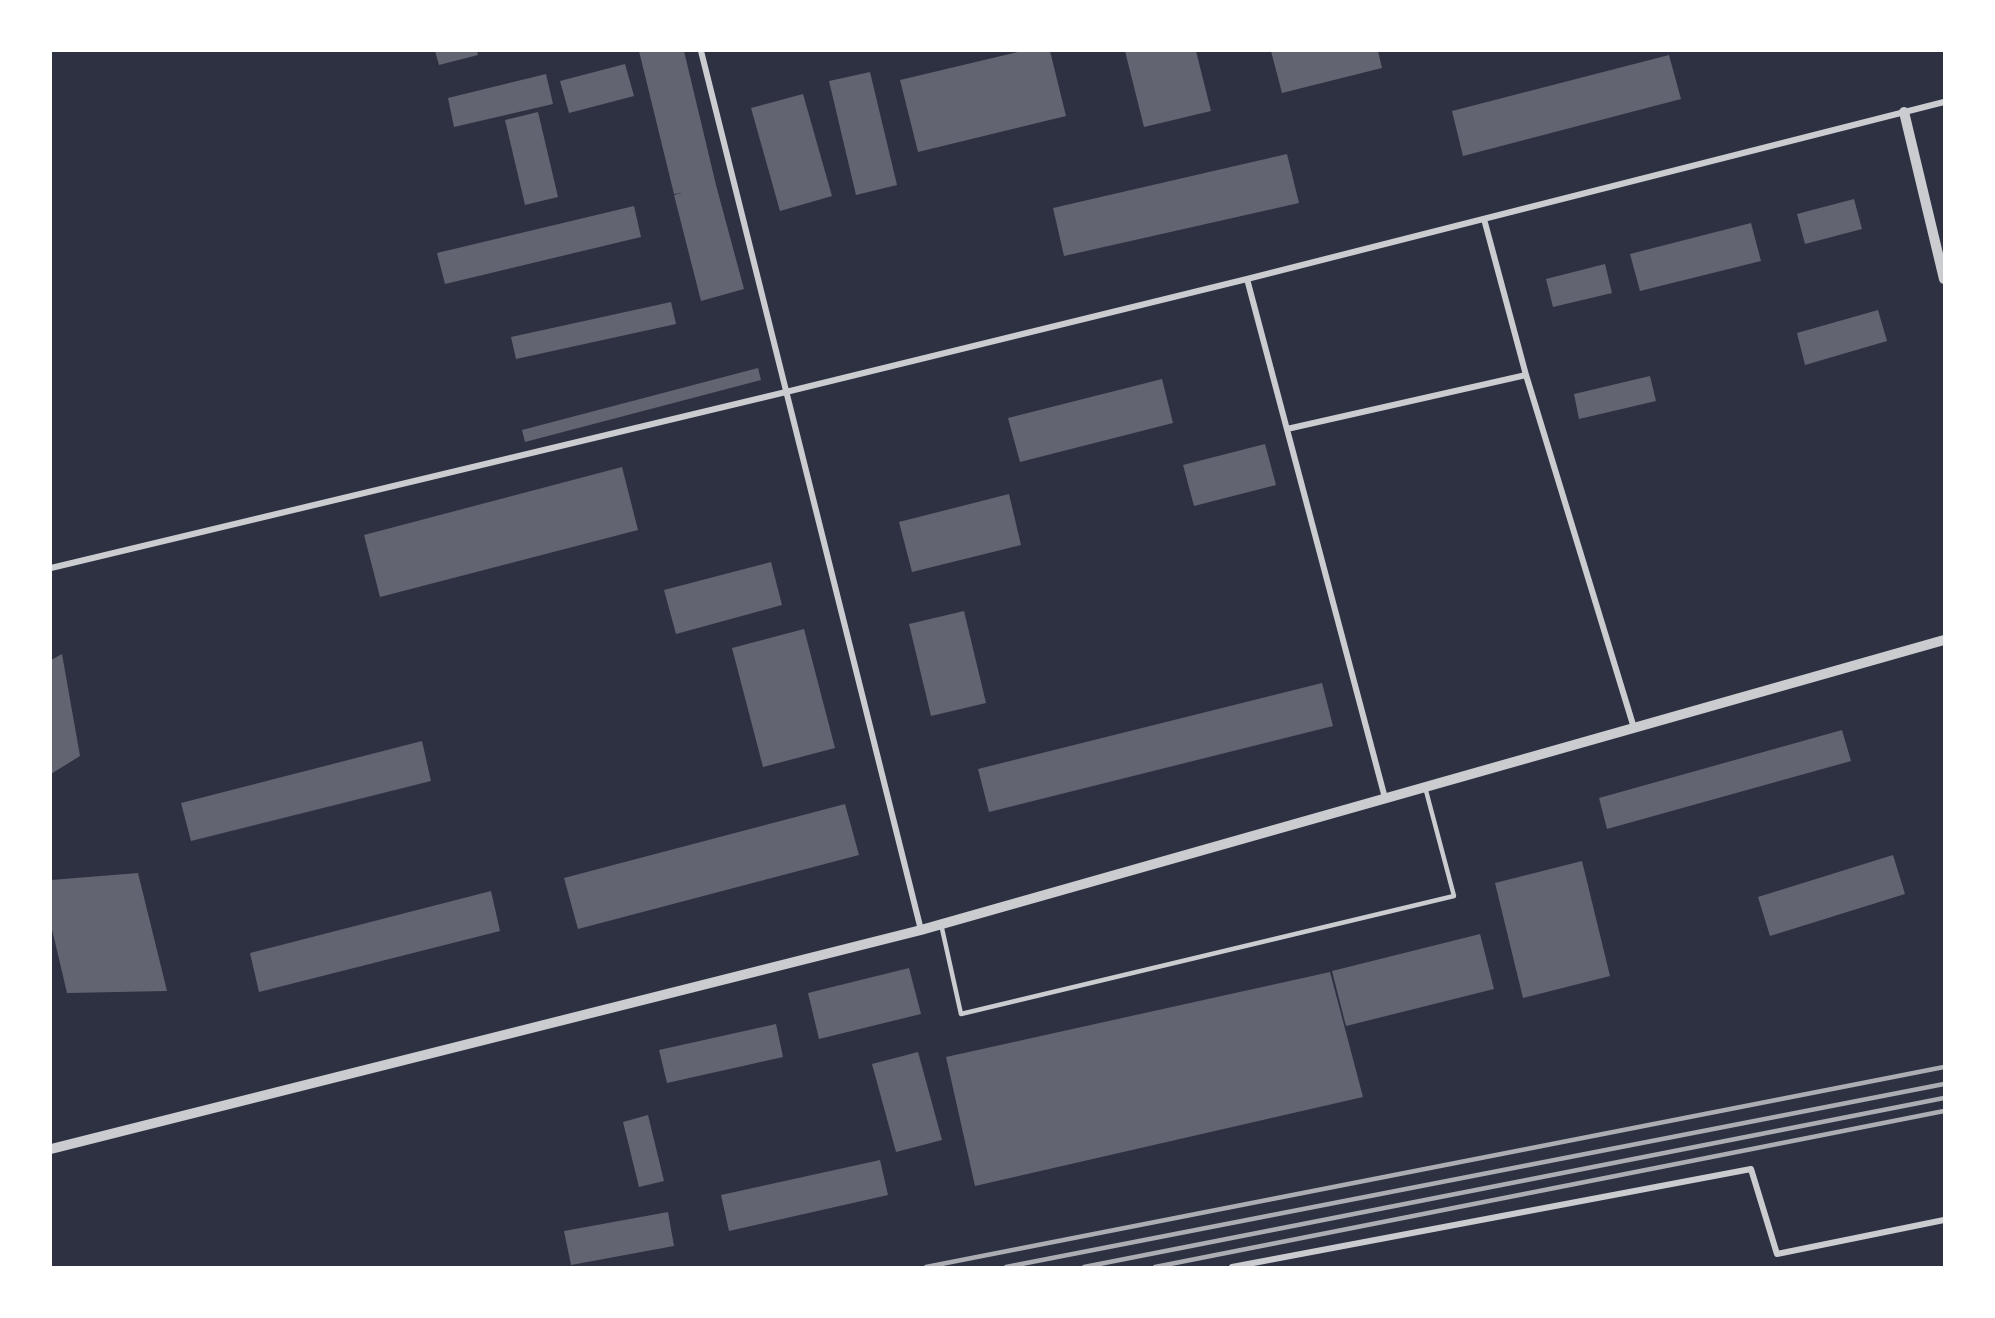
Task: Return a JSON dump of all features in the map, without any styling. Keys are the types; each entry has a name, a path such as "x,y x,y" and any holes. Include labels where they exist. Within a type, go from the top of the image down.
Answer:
{"street":[{"path":"701,51 921,930"},
{"path":"51,568 1247,279 1944,102"},
{"path":"1904,112 1944,279"},
{"path":"1484,219 1526,375 1634,728"},
{"path":"1247,279 1385,798"},
{"path":"1287,429 1526,375"},
{"path":"51,1149 921,930 1944,640"},
{"path":"1232,1267 1751,1169 1777,1254 1944,1220"}],"lane":[{"path":"941,924 961,1014 1454,896 1425,787"}],"building":[{"path":"435,51 477,51 478,55 439,65"},
{"path":"639,51 684,51 744,289 701,301 674,195 682,193 674,194"},
{"path":"1022,51 1050,51 1066,116 918,152 900,80"},
{"path":"1125,51 1196,51 1211,111 1144,127"},
{"path":"1271,51 1378,51 1382,68 1282,93"},
{"path":"1669,55 1681,99 1463,156 1452,111"},
{"path":"625,64 634,96 569,113 560,81"},
{"path":"870,72 897,185 856,195 829,81"},
{"path":"546,74 553,104 454,127 448,98"},
{"path":"803,94 832,196 780,211 751,108"},
{"path":"538,112 558,197 525,205 505,120"},
{"path":"1287,154 1299,203 1064,256 1053,208"},
{"path":"1854,199 1862,229 1805,244 1797,214"},
{"path":"634,206 641,237 445,284 437,253"},
{"path":"1751,223 1761,261 1640,291 1630,254"},
{"path":"1605,264 1612,293 1553,307 1546,279"},
{"path":"671,302 676,324 516,359 511,337"},
{"path":"1878,310 1887,341 1805,365 1797,333"},
{"path":"758,368 761,380 525,442 522,430"},
{"path":"1650,376 1656,401 1579,419 1574,394"},
{"path":"1162,379 1173,423 1020,462 1008,418"},
{"path":"1265,444 1276,485 1194,506 1183,465"},
{"path":"622,467 638,530 380,597 364,535"},
{"path":"1009,494 1021,545 912,572 899,522"},
{"path":"771,562 782,605 676,634 664,590"},
{"path":"964,611 986,703 931,716 909,624"},
{"path":"804,629 835,748 763,767 732,648"},
{"path":"62,654 80,756 51,774 51,660"},
{"path":"1322,683 1333,726 989,812 978,769"},
{"path":"1842,730 1851,761 1607,829 1599,798"},
{"path":"422,741 431,781 191,841 181,803"},
{"path":"845,804 859,855 578,929 564,878"},
{"path":"1893,855 1905,894 1770,936 1758,897"},
{"path":"1582,861 1610,976 1523,998 1495,883"},
{"path":"138,873 167,991 67,993 51,925 51,880"},
{"path":"491,891 500,931 259,992 250,953"},
{"path":"1480,934 1494,989 1346,1026 1332,971"},
{"path":"909,968 921,1014 819,1039 808,993"},
{"path":"1330,972 1363,1097 975,1186 946,1057"},
{"path":"776,1024 783,1057 667,1083 659,1050"},
{"path":"918,1052 942,1140 896,1152 872,1064"},
{"path":"648,1115 664,1181 639,1187 623,1122"},
{"path":"880,1160 888,1195 729,1231 721,1195"},
{"path":"668,1212 674,1246 571,1265 564,1231"}],"railway":[{"path":"926,1267 1944,1067"},
{"path":"1006,1267 1944,1084"},
{"path":"1084,1267 1944,1098"},
{"path":"1155,1267 1944,1111"}]}
